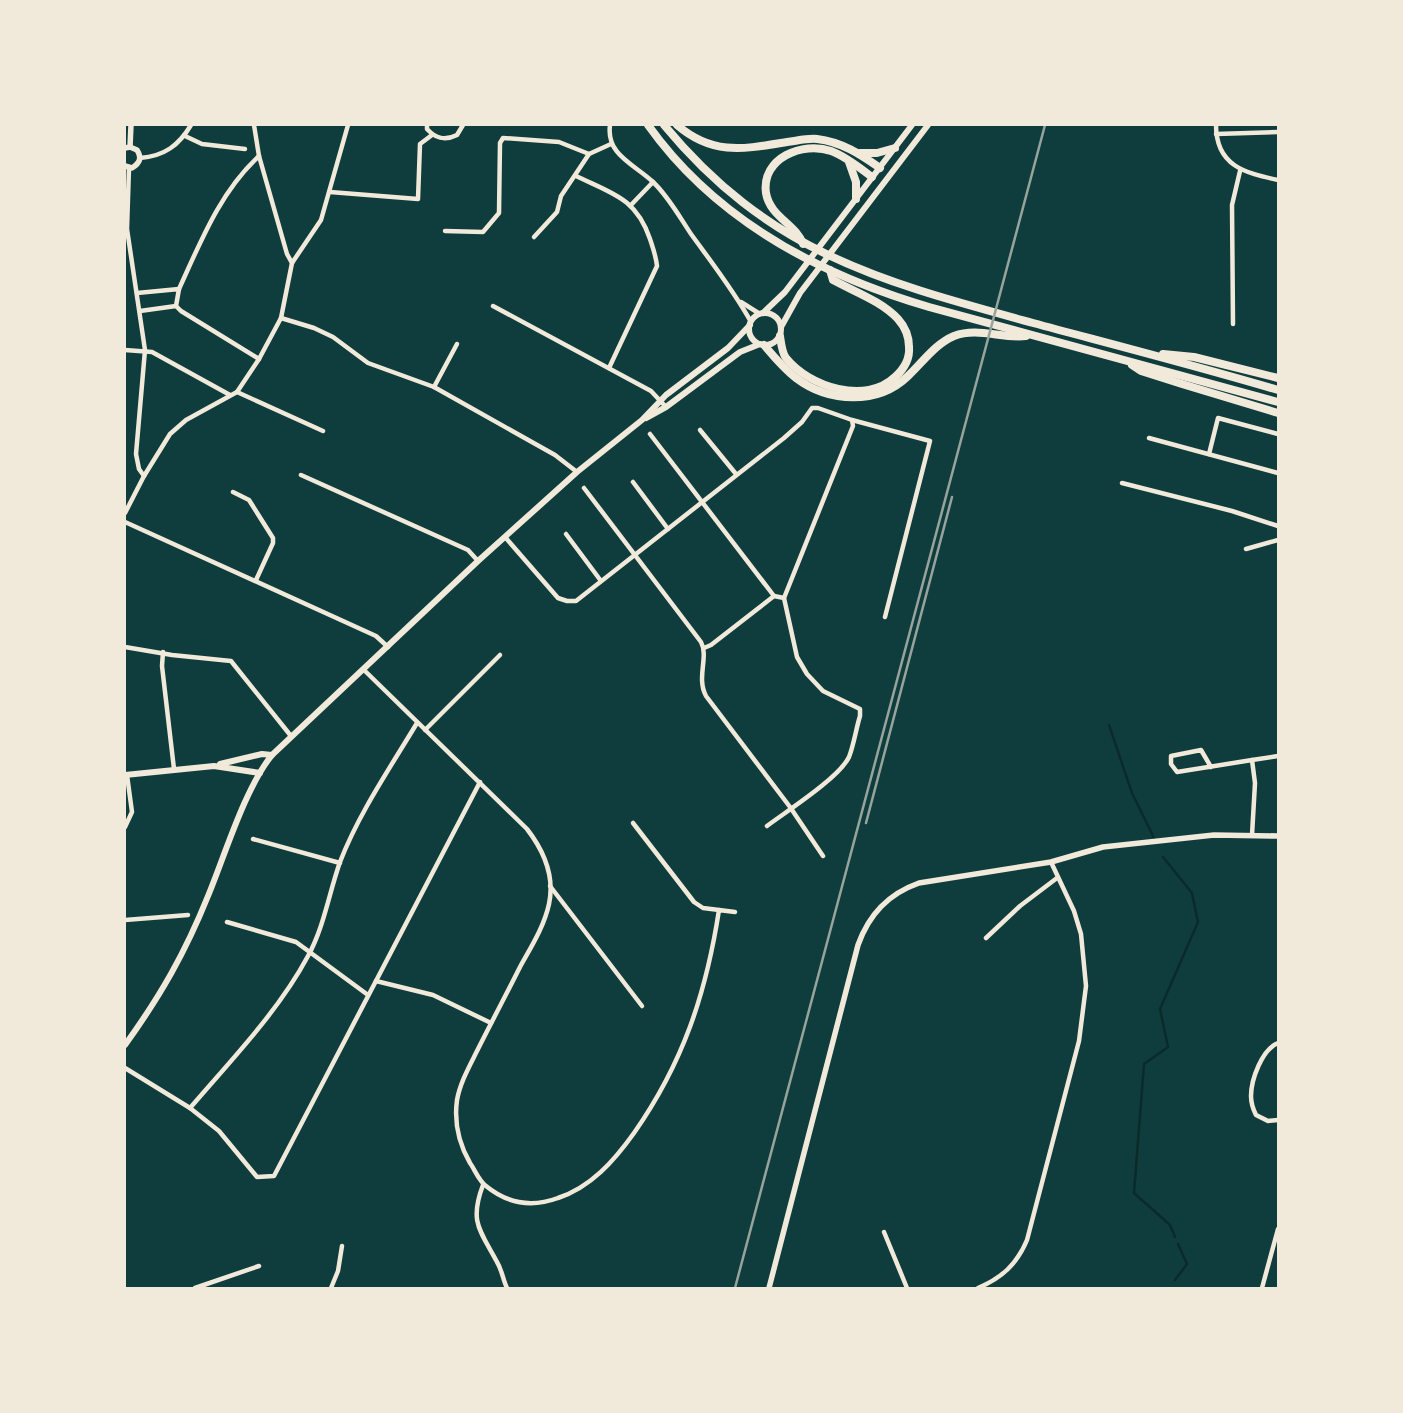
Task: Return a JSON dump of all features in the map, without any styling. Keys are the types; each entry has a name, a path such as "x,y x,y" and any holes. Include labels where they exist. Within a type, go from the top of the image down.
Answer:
{"highway":[{"path":"648,125 687,172 730,210 796,254 830,270 890,295 1278,402"},
{"path":"664,125 690,155 728,191 760,216 804,244 844,264 900,286 1278,390"},
{"path":"677,125 698,140 728,149 812,139 835,143 857,152 880,168"},
{"path":"804,244 800,234 783,222 772,208 766,187 772,168 786,155 810,148 828,150 872,177"},
{"path":"857,152 877,153 895,148"},
{"path":"849,162 856,182 856,199"},
{"path":"780,336 783,354 792,364 808,376 835,388 859,391 872,389 890,382 900,372 906,364 909,351 905,328 887,310 834,281 830,270"},
{"path":"762,345 795,378 809,387 842,397 861,398 874,396 896,386 937,346 954,337 975,332 1017,337 1030,335"},
{"path":"1136,351 1194,357 1278,378"},
{"path":"1124,360 1142,371 1278,413"}],"main road":[{"path":"125,1045 172,974 196,926 260,773 272,755 478,561 577,472 642,420 660,400 728,348 750,324 780,298 912,125"},
{"path":"642,420 666,407 740,352 762,345 770,345 780,336 781,327 805,286 928,125"},
{"path":"880,168 890,174"},
{"path":"872,177 882,184"},
{"path":"761,314 772,315 777,319 781,327"},
{"path":"750,324 750,335 762,345"},
{"path":"126,775 214,766 262,754 272,755"},
{"path":"214,766 260,773"}],"street":[{"path":"131,125 127,148 137,150 140,158 139,163 127,167 127,229 145,350 136,454 139,469 144,476"},
{"path":"140,158 164,153 172,149 185,136 191,125"},
{"path":"254,125 259,156 287,254 292,263"},
{"path":"125,512 144,476 170,434 178,425 237,392 258,359 281,318 292,263 318,227 330,192 348,125"},
{"path":"426,125 427,130 432,135 448,138 457,135 463,125"},
{"path":"610,125 608,136 611,144 622,158 653,182 740,301 750,324"},
{"path":"1216,125 1216,134 1222,153 1240,171 1278,180"},
{"path":"1216,134 1278,132"},
{"path":"330,192 418,199 420,144 432,135"},
{"path":"185,136 202,144 245,149"},
{"path":"445,231 483,232 499,213 500,143 502,138 559,142 590,154"},
{"path":"534,237 557,212 562,196 590,154 611,144"},
{"path":"176,306 179,288 224,197 242,172 259,156"},
{"path":"1233,324 1232,205 1240,171"},
{"path":"576,176 631,205 644,222 656,256 657,266 609,368"},
{"path":"631,205 653,182"},
{"path":"137,294 179,288"},
{"path":"740,301 761,314"},
{"path":"140,311 176,306 258,359"},
{"path":"494,306 651,390 666,407"},
{"path":"281,318 314,328 333,337 368,362 434,387 555,455 577,472"},
{"path":"434,387 457,344"},
{"path":"125,350 145,350 230,395"},
{"path":"237,392 323,430"},
{"path":"505,537 558,598 576,601 790,432 812,408 818,408 843,415 852,420 930,441 885,617"},
{"path":"1209,454 1218,418 1278,434"},
{"path":"767,826 829,780 843,765 849,757 860,709 823,690 807,674 797,657 784,598 853,426 852,420"},
{"path":"700,430 736,474"},
{"path":"650,434 774,596 784,598"},
{"path":"1149,438 1278,473"},
{"path":"301,475 468,550 478,561"},
{"path":"633,482 668,529"},
{"path":"1122,483 1232,510 1278,526"},
{"path":"584,488 704,648 701,687 823,856"},
{"path":"233,492 249,500 273,538 273,543 256,580"},
{"path":"125,522 376,636 388,647"},
{"path":"566,534 601,581"},
{"path":"1246,549 1278,540"},
{"path":"704,648 712,645 774,596"},
{"path":"125,647 230,661 291,736"},
{"path":"163,652 162,666 174,769"},
{"path":"425,730 500,655"},
{"path":"364,670 527,828 546,859 550,902 542,926 491,1023 461,1087 456,1107 459,1137 463,1150 483,1185 516,1204 543,1203 571,1193 586,1184 600,1174 621,1152 653,1106 679,1057 701,998 712,955 719,910"},
{"path":"190,1108 281,998 310,954 340,863 355,829 417,723"},
{"path":"1211,766 1201,750 1171,756 1171,764 1177,772 1278,756"},
{"path":"1252,760 1255,783 1252,835"},
{"path":"125,827 132,812 126,775"},
{"path":"125,1068 190,1108 219,1131 258,1177 274,1176 480,782"},
{"path":"633,823 694,902 703,908 735,912"},
{"path":"769,1288 865,926 890,898 905,888 919,883 1051,862 1103,848 1214,835 1278,836"},
{"path":"253,839 340,863"},
{"path":"978,1288 1009,1270 1021,1254 1027,1240 1079,1042 1086,986 1084,946 1074,911 1051,862"},
{"path":"986,938 1020,906 1058,878"},
{"path":"550,886 642,1006"},
{"path":"125,920 188,915"},
{"path":"226,922 296,942 368,995"},
{"path":"376,981 433,995 491,1023"},
{"path":"1278,1043 1262,1058 1251,1095 1256,1115 1268,1121 1278,1120"},
{"path":"483,1185 475,1211 478,1228 498,1264 507,1288"},
{"path":"1262,1288 1278,1229"},
{"path":"884,1232 907,1288"},
{"path":"331,1288 338,1271 342,1246"},
{"path":"195,1288 260,1266"}],"waterway":[{"path":"1109,725 1132,793 1154,838"},
{"path":"1163,857 1192,893 1198,922 1160,1009 1168,1047 1144,1064 1134,1193 1170,1225 1175,1237"},
{"path":"1175,1280 1187,1264 1178,1244"}],"railway":[{"path":"735,1288 1045,125"},
{"path":"866,823 952,497"}]}
